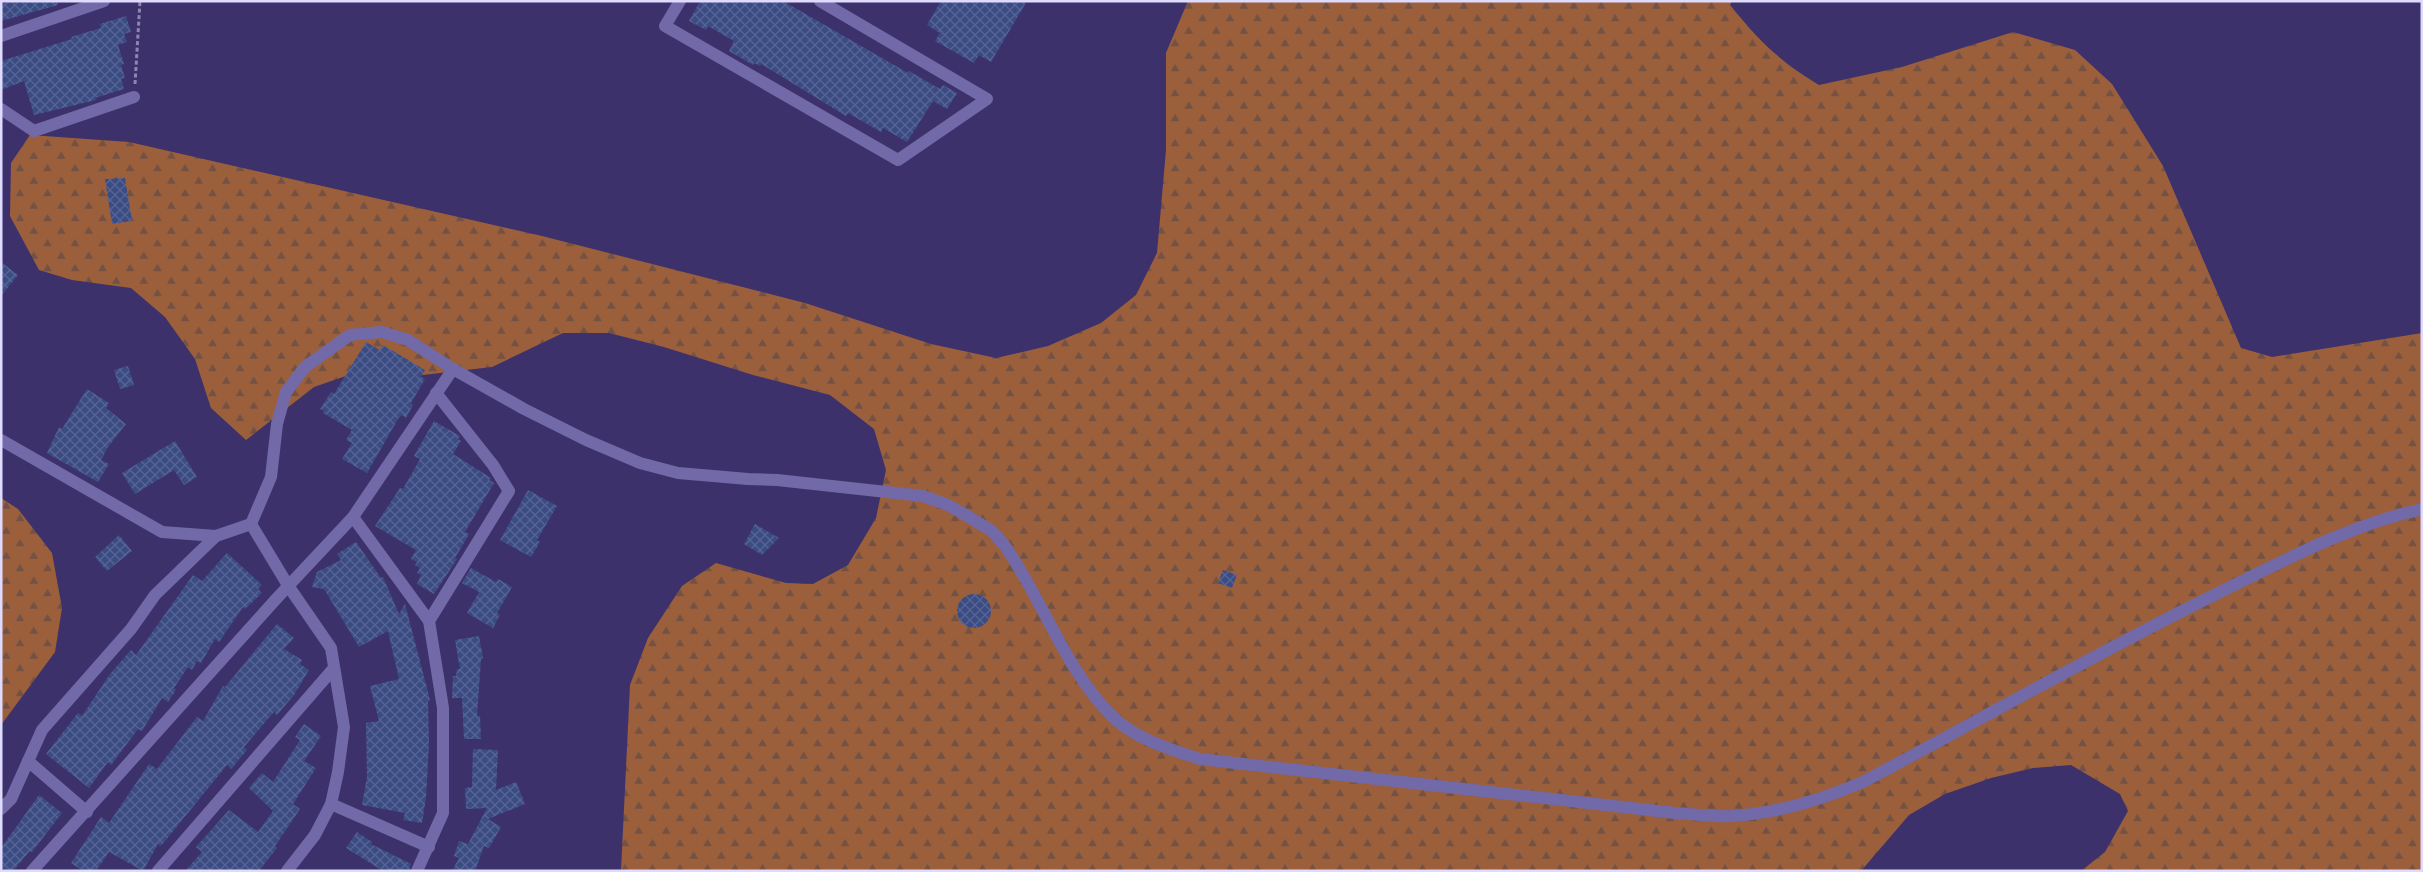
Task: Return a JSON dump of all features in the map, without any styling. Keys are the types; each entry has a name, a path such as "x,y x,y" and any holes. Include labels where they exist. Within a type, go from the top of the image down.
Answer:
{"street":[{"path":"1,36 104,1"},
{"path":"680,1 665,26 898,160 987,99 820,1"},
{"path":"1,109 34,131 134,97"},
{"path":"1,440 162,532 216,536 251,524 271,477 277,424 286,392 311,362 350,335 382,332 408,340 453,369 586,440 640,463 678,473 748,480 776,480 923,496 948,505 992,531 1005,546 1092,693 1115,719 1154,743 1200,759 1675,814 1732,816 1783,809 1824,799 1863,782 2146,628 2250,577 2354,528 2422,509"},
{"path":"32,871 353,517 453,369"},
{"path":"429,620 509,491 507,484 494,465 436,393"},
{"path":"353,517 429,620 443,708 443,813 417,871"},
{"path":"251,524 289,586 331,648 344,727 338,772 331,804 315,836 287,871"},
{"path":"1,809 12,799 42,730 131,629 155,595 216,536"},
{"path":"158,871 334,668"},
{"path":"28,761 86,812"},
{"path":"331,804 429,847"}],"path":[{"path":"134,97 140,1"}],"green space":[{"path":"1188,1 1732,1 1730,5 1770,50 1819,85 1902,67 2013,32 2075,50 2112,84 2163,166 2241,348 2272,357 2422,333 2422,871 2081,871 2105,852 2128,811 2120,794 2071,765 2033,768 1991,778 1945,794 1909,815 1861,871 621,871 630,685 648,638 682,586 716,563 786,583 813,584 848,565 876,518 886,470 874,429 830,395 753,375 664,347 609,333 563,333 492,367 414,376 360,371 314,387 246,440 211,408 195,359 165,317 131,288 72,280 39,270 10,216 11,163 30,135 129,142 542,236 805,303 931,344 996,358 1048,346 1101,323 1136,295 1157,253 1166,150 1166,53"},
{"path":"1,498 18,509 52,553 62,608 55,652 1,725"}],"building":[{"path":"12,1 57,1 58,5 1,21 1,4"},
{"path":"700,1 783,1 908,73 909,71 940,89 943,85 957,93 947,109 933,101 907,142 883,128 881,132 848,113 846,116 761,64 760,66 754,63 753,65 729,51 734,41 708,26 706,30 689,21"},
{"path":"941,1 1027,1 991,62 979,55 974,63 935,41 940,33 927,25"},
{"path":"126,16 131,32 124,34 127,42 118,45 124,64 121,65 125,78 121,79 124,89 95,98 96,100 34,115 24,81 1,90 1,61 72,39 71,37 101,28 100,24"},
{"path":"125,178 132,221 112,224 105,179"},
{"path":"1,262 18,275 1,296"},
{"path":"366,342 380,350 383,345 425,370 421,377 425,379 411,403 413,405 406,418 402,415 398,419 367,473 342,459 352,443 346,440 352,430 323,413 324,411 320,409 331,392 334,394"},
{"path":"128,366 134,385 120,389 114,370"},
{"path":"87,389 109,403 106,408 126,424 108,447 101,460 109,464 98,482 47,453 59,427 62,429"},
{"path":"434,421 460,436 458,439 461,441 453,454 491,478 489,480 494,483 465,532 469,534 455,558 457,559 434,594 417,584 421,575 417,573 420,568 415,565 417,562 411,559 416,550 375,526 400,488 403,489 420,459 414,456"},
{"path":"175,441 197,477 184,485 174,470 135,494 122,473"},
{"path":"528,490 557,506 537,540 540,542 531,557 500,540"},
{"path":"755,524 779,538 762,555 744,544"},
{"path":"119,535 132,551 107,571 95,557"},
{"path":"356,542 381,578 383,577 399,614 405,604 430,700 428,701 429,743 426,798 422,823 403,820 405,813 362,805 367,777 366,723 379,721 370,686 399,679 388,631 359,647 324,589 312,587 317,572 341,560 337,554"},
{"path":"227,553 262,585 258,589 262,593 245,609 243,607 219,642 215,639 201,663 197,661 192,670 188,667 174,688 176,690 168,702 162,698 142,731 138,729 111,765 108,762 89,788 46,754 78,713 82,716 110,674 131,650 136,655 193,575 202,581"},
{"path":"471,568 496,582 498,579 512,587 497,613 500,615 493,628 467,613 479,592 462,583"},
{"path":"1223,570 1237,575 1232,588 1218,583"},
{"path":"974,594 981,595 986,599 990,604 990,618 986,623 981,627 974,628 967,627 962,623 958,618 957,611 958,604 962,599 967,595"},
{"path":"277,624 294,638 284,649 302,660 300,664 309,670 294,695 277,715 274,712 244,747 247,750 231,769 227,765 161,846 158,844 143,871 109,852 96,871 83,871 71,863 101,817 109,823 149,764 157,769 197,717 203,721 223,686 225,687"},
{"path":"479,636 483,658 481,659 477,716 480,716 481,739 464,739 462,698 452,698 453,676 456,676 457,669 460,669 455,640"},
{"path":"304,724 321,736 304,761 316,768 293,804 300,809 275,846 277,848 259,871 185,871 202,852 196,847 229,810 258,832 273,811 249,788 262,773 273,782 300,740 295,737"},
{"path":"473,749 498,750 496,790 516,782 525,804 488,819 501,827 489,848 484,846 475,871 452,871 459,858 454,856 459,841 468,844 487,808 466,809 465,788 472,787"},
{"path":"39,795 62,813 32,852 30,851 13,871 6,871 1,867 1,848"},
{"path":"357,832 372,842 371,844 411,864 409,871 383,871 346,848"}]}
